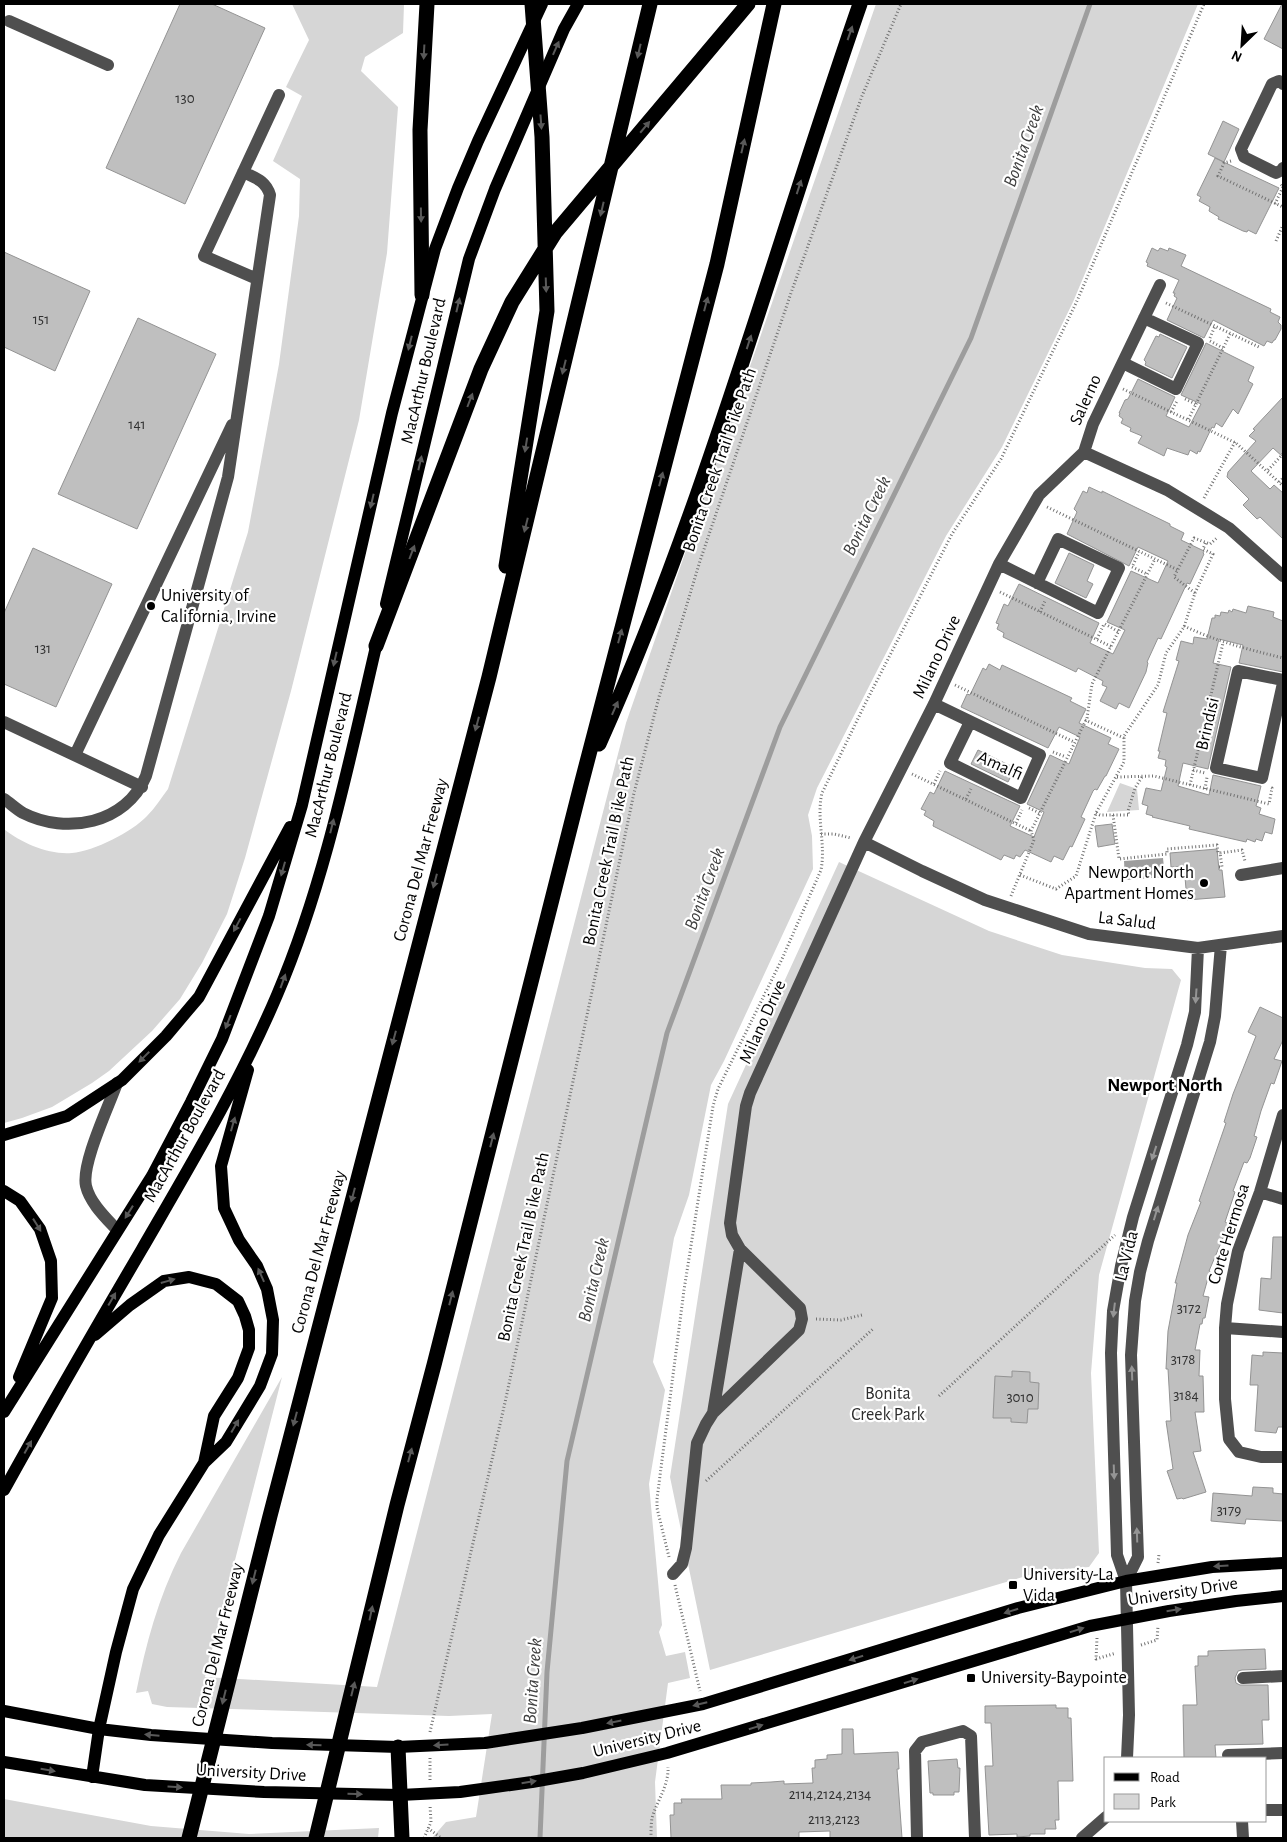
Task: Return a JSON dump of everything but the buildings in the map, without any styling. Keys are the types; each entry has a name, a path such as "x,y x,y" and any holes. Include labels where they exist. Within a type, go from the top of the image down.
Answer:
{"highway":[{"path":"422,296 420,130 427,4"},
{"path":"489,676 547,310 542,137 532,4"},
{"path":"489,676 650,4"},
{"path":"376,646 481,369 512,302 555,233 748,4"},
{"path":"316,1838 397,1505 581,785 717,264 774,4"},
{"path":"581,785 629,677 668,578 737,381 828,97 860,4"},
{"name":"Corona Del Mar Freeway","path":"189,1838 489,676"},
{"path":"398,1747 402,1838"}],"main road":[{"name":"MacArthur Boulevard","path":"5,1410 152,1176 222,1039 270,916 302,805 392,413 435,249 459,184 542,4"},
{"name":"MacArthur Boulevard","path":"4,1490 87,1342 216,1120 257,1041 278,993 313,894 328,844 469,259 495,189 564,29 578,4"},
{"path":"4,1135 66,1116 118,1083 166,1036 199,998 302,805"},
{"path":"92,1777 99,1729 132,1589 159,1536 204,1463 226,1442 260,1386 272,1354 273,1320 267,1289 257,1266 239,1240 224,1208 221,1166 257,1041"},
{"path":"4,1191 20,1200 40,1229 51,1261 52,1298 5,1410"},
{"path":"87,1342 130,1305 164,1280 189,1278 216,1284 238,1301 246,1316 249,1330 249,1348 238,1378 214,1416 204,1463"},
{"name":"University Drive","path":"4,1711 99,1729 272,1744 398,1747 485,1743 662,1713 703,1704 1018,1608 1126,1582 1212,1567 1283,1563"},
{"name":"University Drive","path":"4,1762 145,1785 264,1792 400,1795 481,1789 532,1782 663,1754 1090,1626 1126,1618 1283,1596"},
{"path":"1256,1599 1283,1602"}],"street":[{"path":"9,21 108,65"},
{"path":"1283,84 1279,82 1272,84 1241,149 1244,157 1276,173 1283,168"},
{"path":"257,279 204,256 278,95"},
{"path":"4,798 22,812 43,821 82,824 117,812 134,797 146,776 228,477 270,196 268,186 259,179 243,172"},
{"name":"Salerno","path":"1084,452 1093,424 1160,285"},
{"name":"Salerno","path":"1123,363 1176,389 1198,343 1144,318"},
{"path":"75,755 237,414"},
{"path":"1084,452 1167,490 1198,509 1228,528 1283,576"},
{"name":"Milano Drive","path":"740,1249 732,1235 730,1223 746,1106 750,1094 864,842 934,704 999,564 1039,495 1084,452"},
{"path":"999,564 1036,583 1098,613 1119,568 1058,539 1036,583"},
{"name":"Brindisi","path":"1238,671 1283,682 1278,734 1262,778 1216,768 1238,671"},
{"name":"Amalfi","path":"934,704 1040,755 1021,798 950,763 970,722"},
{"path":"4,722 142,786"},
{"name":"La Salud","path":"864,842 985,900 1089,934 1198,948 1283,936"},
{"path":"1245,874 1283,868"},
{"name":"La Vida","path":"1126,1582 1138,1557 1131,1356 1135,1301 1148,1240 1210,1042 1215,1016 1221,945"},
{"name":"La Vida","path":"1127,1757 1129,1715 1126,1582 1117,1556 1111,1353 1113,1311 1121,1266 1133,1217 1187,1045 1195,1012 1198,948"},
{"path":"117,1230 96,1205 86,1187 86,1176 88,1161 118,1083"},
{"name":"Corte Hermosa","path":"1283,1115 1260,1192 1238,1251 1227,1304 1225,1328 1225,1399 1229,1439 1239,1452 1283,1457"},
{"path":"1260,1192 1283,1199"},
{"path":"673,1574 682,1564 686,1548 697,1443 706,1424 713,1413 799,1330 802,1319 800,1308 740,1249"},
{"path":"713,1413 740,1249"},
{"path":"1225,1328 1283,1332"},
{"path":"1243,1678 1283,1676"},
{"path":"917,1838 915,1751 922,1742 963,1731 971,1736 975,1838"},
{"path":"1228,1755 1283,1753"},
{"path":"1267,1810 1283,1810"},
{"path":"1082,1838 1104,1819"},
{"path":"1242,1822 1243,1838"}],"path":[{"name":"Bonita Creek Trail B ike Path","path":"424,1838 431,1822 430,1729 506,1398 634,793 659,696 700,560 791,293 862,96 901,4"},
{"path":"1244,157 1224,163 1218,176 1283,208"},
{"path":"1276,241 1283,225"},
{"path":"1154,297 1259,347"},
{"path":"1208,340 1215,326"},
{"path":"1188,420 1230,334"},
{"path":"1113,384 1235,442 1268,470 1283,486"},
{"path":"1179,396 1196,404"},
{"path":"1198,509 1235,442"},
{"path":"1268,470 1283,454"},
{"path":"1279,458 1283,462"},
{"path":"1279,482 1283,478"},
{"path":"1035,502 1178,570"},
{"path":"1195,593 1174,577 1194,538 1210,544 1228,528"},
{"path":"1020,875 1056,889 1076,876 1096,813 1124,762 1124,738 1158,685 1166,653 1184,626 1195,593 1213,554 1203,549 1206,542"},
{"path":"1132,567 1139,552"},
{"path":"1006,907 1034,840 1031,831 1085,720 1092,684 1155,560"},
{"path":"988,587 1112,647"},
{"path":"1104,624 1119,632"},
{"path":"1184,626 1223,642 1283,658"},
{"path":"1190,785 1223,642"},
{"path":"945,681 1074,742"},
{"path":"1085,720 1124,738"},
{"path":"901,768 1031,831"},
{"path":"1193,770 1208,774"},
{"path":"1096,813 1129,815 1135,788 1143,776"},
{"path":"1116,777 1154,776 1269,804"},
{"path":"1024,806 1040,813"},
{"path":"1113,815 1119,859 1167,854 1166,849 1217,845 1222,867 1219,867"},
{"path":"821,834 834,834 864,842"},
{"path":"1220,853 1242,850 1245,874"},
{"path":"940,1396 1133,1217"},
{"path":"802,1319 841,1320 862,1315"},
{"path":"691,1494 874,1328"},
{"path":"651,1838 652,1819 668,1775 663,1754"},
{"path":"428,1828 441,1838"}],"green space":[{"path":"292,4 404,4 403,33 365,57 361,71 398,107 387,253 359,420 291,691 245,858 227,914 202,963 180,999 152,1031 109,1071 92,1083 52,1107 4,1123 4,829 36,847 54,852 72,853 91,849 122,834 140,822 153,810 168,789 248,532 279,364 299,216 300,179 273,161 302,96 286,87 309,40"},
{"path":"876,4 1198,4 1073,302 1002,447 946,536 817,788 808,815 812,836 813,869 724,1061 711,1085 689,1195 674,1238 653,1362 665,1390 649,1484 662,1625 659,1632 666,1656 685,1652 690,1678 668,1683 655,1782 657,1838 432,1838 446,1822 476,1817 492,1714 449,1716 167,1707 152,1704 148,1691 136,1693 144,1657 159,1604 181,1553 282,1377 205,1677 377,1687 626,723"},
{"path":"1120,783 1137,789 1139,810 1107,812"},
{"name":"Bonita Creek Park","path":"839,862 989,931 1062,955 1145,968 1172,969 1181,980 1099,1275 1091,1373 1099,1553 1089,1567 1043,1571 710,1670 670,1477 728,1104"},
{"path":"4,1799 151,1826 249,1834 379,1828 378,1838 4,1838"}],"shaded area":[{"path":"1163,858 1165,877 1125,880 1124,861"}],"waterway":[{"name":"Bonita Creek","path":"540,1838 547,1672 567,1461 667,1033 780,727 971,338 1090,4"}],"place":[{"name":"University of California, Irvine","path":"151,606"},
{"name":"Newport North Apartment Homes","path":"1204,883"},
{"name":"University-La Vida","path":"1013,1585"},
{"name":"University-Baypointe","path":"971,1678"}],"district":[{"name":"Newport North","path":"1165,1085"}]}
